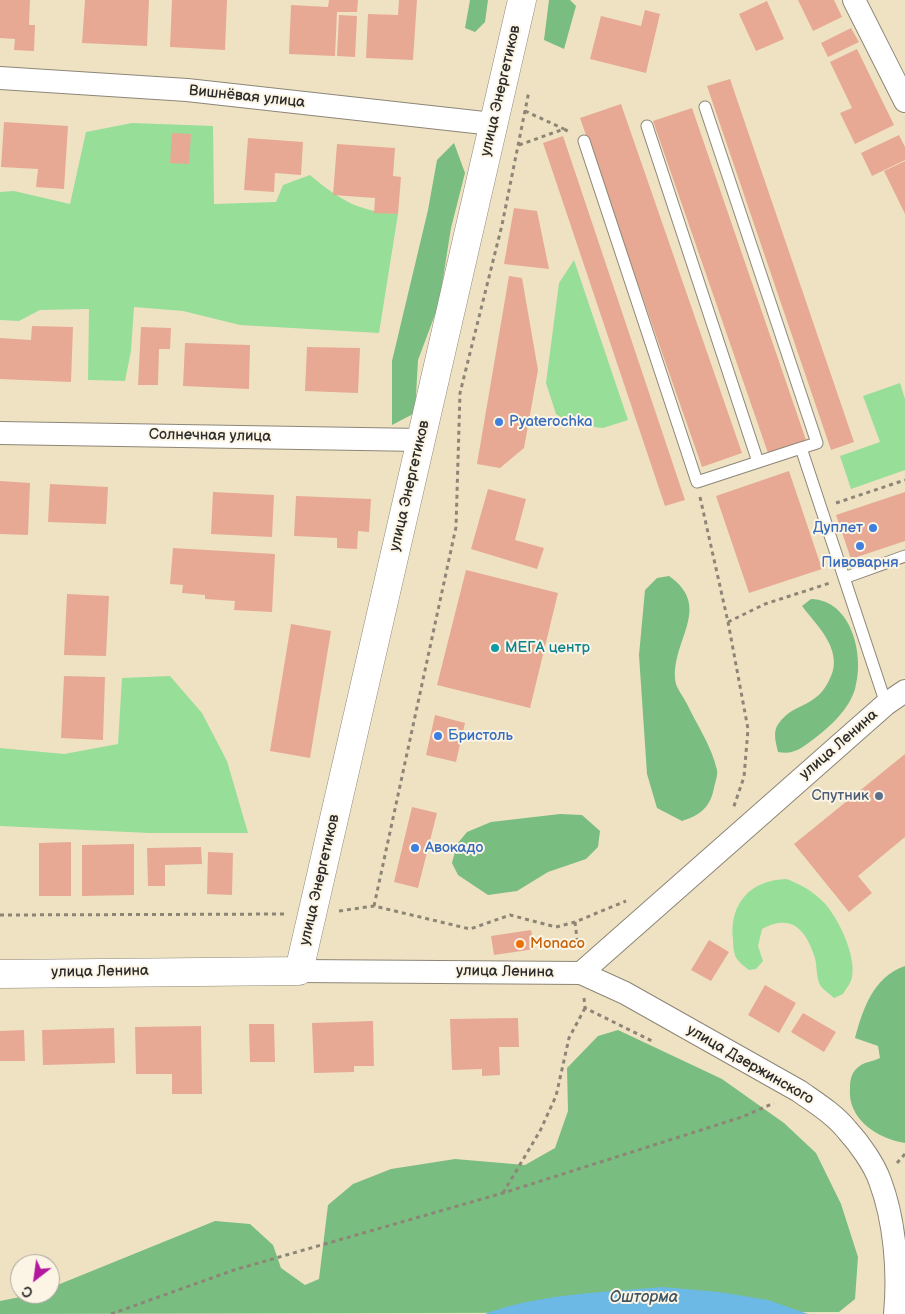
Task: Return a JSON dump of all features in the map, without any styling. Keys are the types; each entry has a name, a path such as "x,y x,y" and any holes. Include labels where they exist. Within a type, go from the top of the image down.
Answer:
{"street":[{"name":"улица Энергетиков","path":"299,971 522,0"},
{"path":"854,0 905,101"},
{"name":"Вишнёвая улица","path":"0,78 186,90 493,124"},
{"name":"Солнечная улица","path":"0,433 421,440"},
{"name":"улица Ленина","path":"0,974 299,971 581,973 730,840 886,704 905,690"},
{"name":"улица Дзержинского","path":"581,973 625,993 800,1091 825,1109 848,1130 880,1180 891,1226 896,1304"}],"lane":[{"path":"584,141 697,482 817,443 705,107"},
{"path":"647,126 758,462"},
{"path":"800,448 886,704"},
{"path":"844,578 905,556"}],"path":[{"path":"374,906 456,527 460,393 502,225 530,83"},
{"path":"525,111 564,129 584,141"},
{"path":"518,145 564,129"},
{"path":"821,508 905,480"},
{"path":"697,482 728,622 748,729 744,778 726,827 730,840"},
{"path":"728,622 765,604 844,578"},
{"path":"0,915 312,914 374,906 470,929 510,915 556,927 575,922 627,901"},
{"path":"503,1193 540,1131 556,1096 569,1038 585,1008"},
{"path":"111,1314 234,1270 503,1193 742,1117 800,1091"}],"green space":[{"path":"470,0 488,0 485,22 475,32 465,28"},
{"path":"549,0 570,0 576,6 564,49 544,40"},
{"path":"132,123 213,126 214,204 276,202 283,185 310,175 341,198 351,203 372,211 398,214 379,333 240,325 183,311 134,307 131,351 125,381 88,380 89,309 40,310 19,321 0,320 0,192 14,191 70,204 86,132"},
{"path":"454,143 465,173 451,228 439,304 418,360 415,413 392,425 392,361 428,210 437,160"},
{"path":"574,260 628,420 603,428 572,425 556,414 546,383 559,283"},
{"path":"900,383 905,399 905,470 851,489 840,456 880,442 863,396"},
{"path":"669,576 682,588 688,601 689,613 675,669 676,684 708,745 715,761 717,772 712,795 707,806 694,816 682,821 657,808 647,774 639,655 645,590 657,578"},
{"path":"811,599 825,602 837,609 846,619 856,646 858,676 852,696 844,710 833,722 798,750 784,753 778,752 775,737 779,723 792,711 820,694 826,687 834,668 833,655 829,643 820,628 802,606"},
{"path":"170,676 202,713 227,761 248,833 149,833 0,826 0,748 64,754 118,744 122,678"},
{"path":"560,814 582,815 600,831 598,847 586,859 548,872 517,891 488,895 458,875 452,863 457,844 467,832 491,822"},
{"path":"786,879 803,887 826,904 844,934 853,968 850,984 843,994 834,998 821,987 815,958 807,939 802,932 790,924 782,923 762,929 758,946 763,961 756,969 749,970 734,953 733,927 735,915 744,896 762,884 773,880"},
{"path":"905,966 905,1143 885,1137 866,1126 854,1109 850,1099 850,1088 851,1078 858,1067 880,1058 878,1046 855,1038 866,1005 877,986 885,978"},
{"path":"618,1030 722,1079 784,1123 816,1153 841,1204 858,1257 855,1299 839,1312 0,1314 0,1301 10,1299 10,1304 60,1304 60,1284 215,1221 250,1224 273,1245 281,1268 305,1285 319,1279 328,1205 353,1184 391,1169 455,1159 525,1165 555,1148 568,1111 567,1068 598,1036"}],"water":[{"name":"Ошторма","path":"662,1287 719,1292 768,1300 808,1314 485,1314 505,1307 549,1298 595,1292"}],"building":[{"path":"0,0 30,0 29,25 35,25 34,51 14,50 15,39 0,38"},
{"path":"85,0 149,0 147,46 82,43"},
{"path":"172,0 227,0 225,50 170,47"},
{"path":"329,0 358,0 357,12 337,12 335,56 289,54 291,5 328,7"},
{"path":"399,0 417,0 413,60 366,58 368,14 398,15"},
{"path":"798,0 834,0 842,17 813,31"},
{"path":"767,1 784,39 756,51 739,14"},
{"path":"645,10 660,14 646,73 590,59 601,16 641,26"},
{"path":"339,15 357,16 355,57 337,56"},
{"path":"851,28 859,42 828,57 821,43"},
{"path":"857,49 894,125 855,144 840,113 852,108 830,62"},
{"path":"730,79 854,442 831,450 707,86"},
{"path":"621,104 742,453 702,467 580,118"},
{"path":"692,108 807,443 769,456 653,121"},
{"path":"4,122 68,126 64,189 36,187 38,169 1,167"},
{"path":"172,133 191,134 189,164 170,163"},
{"path":"899,135 905,147 905,160 872,176 861,153"},
{"path":"563,136 685,500 665,506 543,143"},
{"path":"248,138 303,142 301,175 275,173 274,192 244,190"},
{"path":"337,144 395,148 393,176 401,177 398,214 374,213 375,198 333,195"},
{"path":"905,161 905,214 884,171"},
{"path":"514,208 537,211 549,269 504,264"},
{"path":"509,276 522,278 538,370 524,448 500,468 477,464"},
{"path":"32,326 73,327 71,382 0,379 0,338 31,340"},
{"path":"141,327 171,328 170,349 159,349 158,385 138,385"},
{"path":"185,343 250,345 249,389 183,386"},
{"path":"307,347 360,348 358,393 305,391"},
{"path":"789,471 822,569 749,593 716,496"},
{"path":"0,481 30,483 28,535 0,534"},
{"path":"50,484 108,487 106,524 48,522"},
{"path":"488,489 526,499 515,540 544,548 537,569 471,549"},
{"path":"213,492 274,495 272,537 211,534"},
{"name":"Дуплет","path":"905,492 905,541 851,559 836,515"},
{"path":"296,496 371,499 369,532 358,531 357,549 337,548 337,538 294,536"},
{"path":"173,548 275,554 272,612 234,610 235,601 205,599 205,595 182,593 183,585 170,584"},
{"name":"МЕГА центр","path":"466,570 558,593 530,708 437,685"},
{"path":"67,594 109,596 106,656 64,655"},
{"path":"291,624 331,631 310,758 270,751"},
{"path":"64,676 105,677 103,740 61,738"},
{"path":"435,715 465,723 456,762 426,755"},
{"name":"Спутник","path":"905,754 905,837 858,876 872,893 849,912 794,844"},
{"name":"Авокадо","path":"412,807 437,813 418,888 394,882"},
{"path":"71,842 71,896 39,896 39,843"},
{"path":"134,844 134,895 82,896 82,845"},
{"path":"201,847 202,864 165,865 165,886 148,886 147,848"},
{"path":"208,852 233,853 232,895 207,894"},
{"path":"531,930 535,949 494,955 491,936"},
{"path":"709,940 729,952 711,981 691,970"},
{"path":"765,985 796,1003 779,1033 748,1015"},
{"path":"803,1013 836,1032 824,1052 791,1032"},
{"path":"518,1018 519,1047 499,1047 500,1075 482,1076 482,1069 452,1070 450,1019"},
{"path":"373,1021 374,1066 354,1066 354,1072 314,1073 312,1023"},
{"path":"249,1024 274,1024 275,1062 250,1062"},
{"path":"201,1026 202,1094 172,1094 172,1074 136,1074 135,1027"},
{"path":"114,1028 115,1063 43,1065 42,1030"},
{"path":"24,1030 25,1061 0,1061 0,1031"}],"place":[{"name":"Pyaterochka","path":"499,422"},
{"name":"Дуплет","path":"873,528"},
{"name":"Пивоварня","path":"860,546"},
{"name":"МЕГА центр","path":"495,648"},
{"name":"Бристоль","path":"438,736"},
{"name":"Спутник","path":"879,796"},
{"name":"Авокадо","path":"415,848"},
{"name":"Monaco","path":"520,944"}]}
